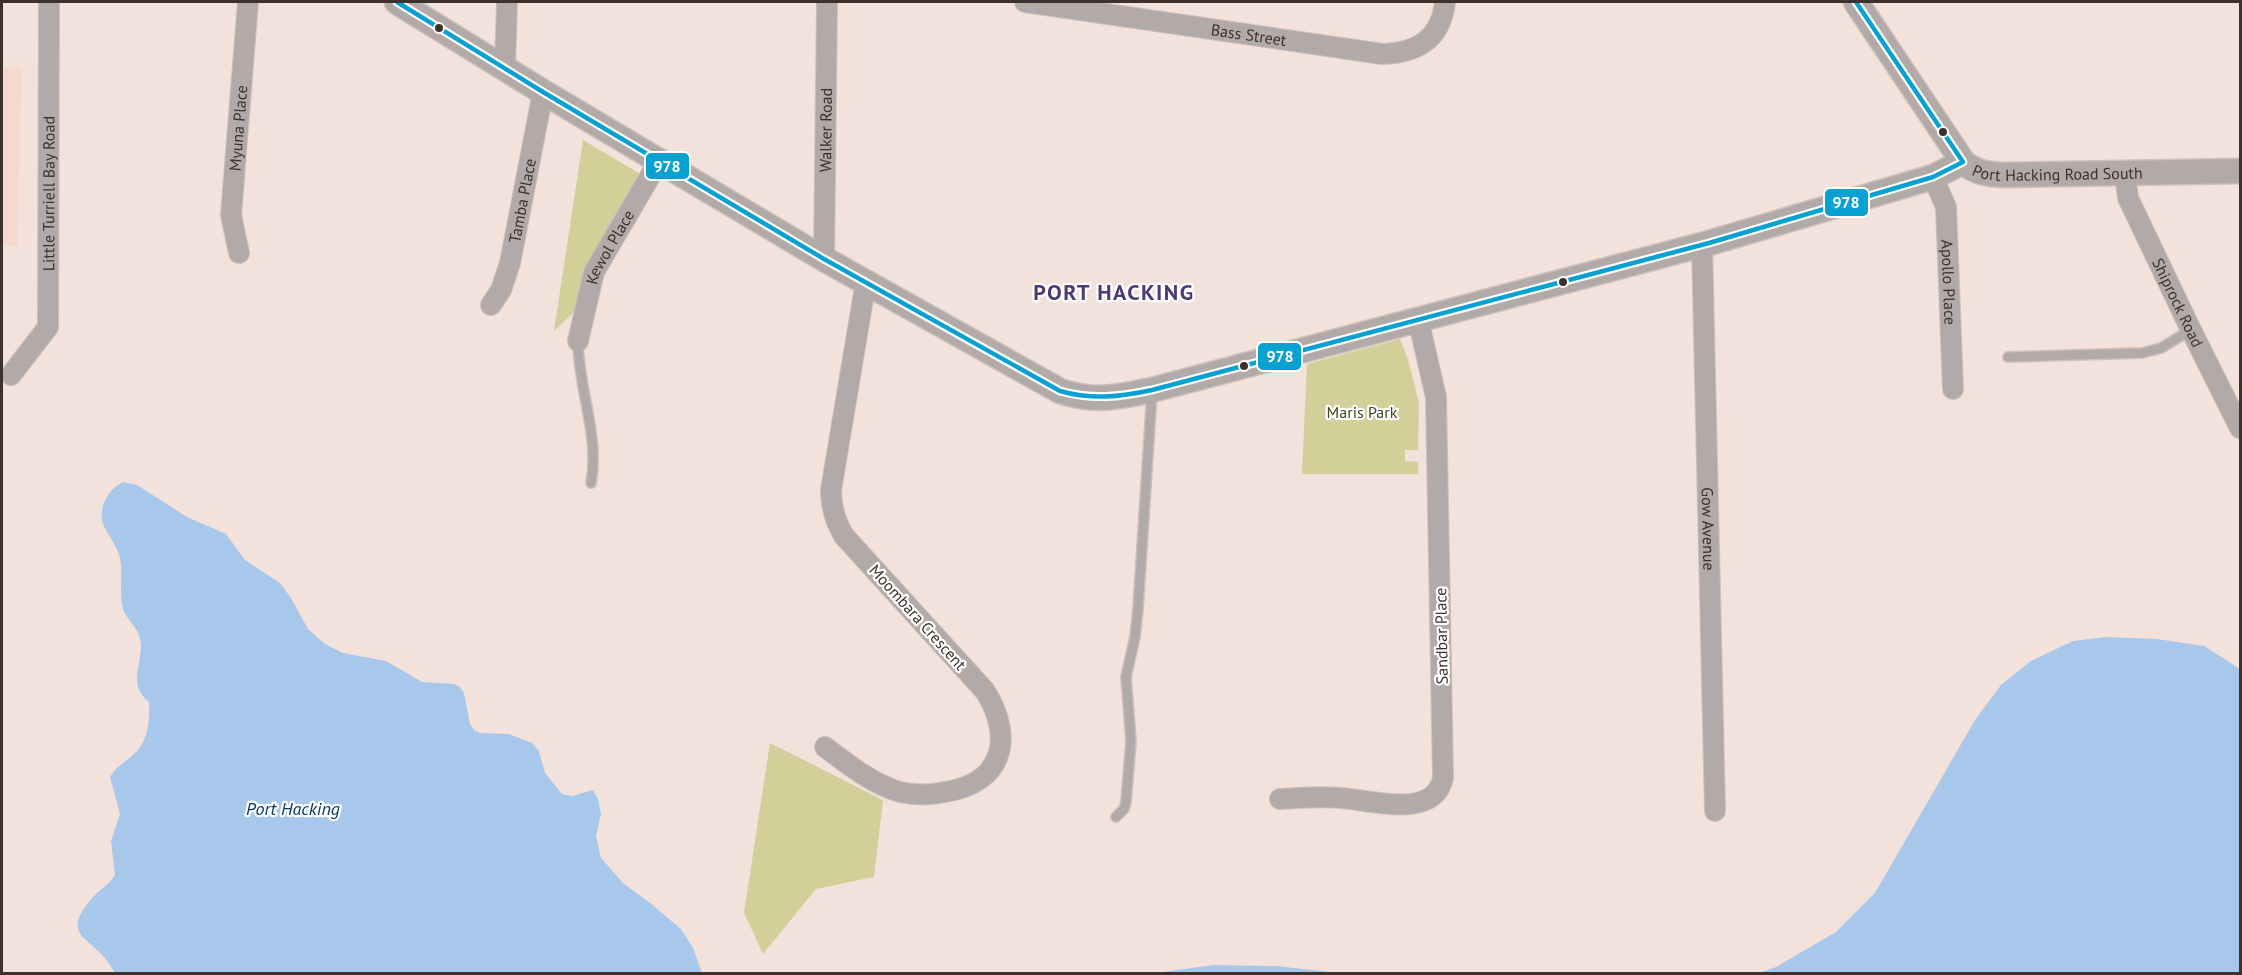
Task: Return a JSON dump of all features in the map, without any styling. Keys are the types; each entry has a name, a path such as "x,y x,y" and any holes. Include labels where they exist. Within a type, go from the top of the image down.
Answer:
{"street":[{"name":"Little Turriell Bay Road","path":"11,375 48,327 49,2"},
{"name":"Myuna Place","path":"239,254 231,215 249,2"},
{"path":"397,2 543,92 824,259 1060,391 1086,399 1152,390 1702,245 1933,177 1963,162"},
{"path":"505,67 507,2"},
{"name":"Walker Road","path":"824,259 827,2"},
{"name":"Bass Street","path":"1025,2 1382,54 1407,51 1427,40 1440,22 1445,2"},
{"name":"Port Hacking Road South","path":"1856,2 1963,162 1971,169 1993,175 2241,171"},
{"name":"Tamba Place","path":"491,305 501,290 510,263 543,92"},
{"name":"Kewol Place","path":"578,341 594,272 659,161"},
{"name":"Shiprock Road","path":"2125,172 2128,198 2241,428"},
{"name":"Apollo Place","path":"1933,177 1946,207 1953,389"},
{"name":"Gow Avenue","path":"1702,245 1715,811"},
{"name":"Moombara Crescent","path":"825,747 842,761 888,788 902,792 938,794 973,785 984,778 999,752 1001,739 997,714 985,691 844,536 832,507 831,490 866,281"},
{"name":"Sandbar Place","path":"1280,799 1315,796 1402,805 1417,804 1426,801 1441,786 1443,778 1442,685 1436,397 1418,319"}],"lane":[{"path":"2008,357 2142,353 2160,348 2191,330"},
{"path":"578,341 579,364 595,464 591,483"},
{"path":"1116,817 1124,809 1127,792 1131,741 1126,677 1135,637 1138,609 1152,390"}],"shaded area":[{"path":"2,67 22,68 17,246 2,246"}],"green space":[{"path":"583,140 642,175 587,268 574,312 554,331"},
{"name":"Maris Park","path":"1400,339 1419,403 1418,450 1405,450 1405,461 1418,462 1418,474 1302,474 1307,364"},
{"path":"770,743 883,800 874,877 816,889 763,954 744,913"}],"water":[{"name":"Port Hacking","path":"123,482 137,485 187,517 226,534 245,560 280,583 308,629 325,644 343,653 386,661 422,682 454,684 460,687 464,693 470,724 474,730 480,733 509,734 532,743 539,751 545,773 562,794 572,796 593,790 598,799 601,814 596,836 601,858 624,884 681,929 693,948 702,973 115,973 105,958 79,932 78,926 83,910 115,875 111,841 120,814 110,777 139,749 145,737 149,716 149,702 138,686 137,678 141,642 123,609 120,558 102,518 103,506 109,494"},
{"path":"2106,637 2157,639 2204,646 2240,669 2240,973 1759,973 1776,967 1836,932 1875,893 1975,720 2001,685 2031,661 2073,641"},
{"path":"1213,965 1276,966 1340,973 1156,973"}],"transit line":[{"name":"978","path":"397,2 543,92 824,259 1060,391 1083,396 1106,397 1152,390 1709,243 1933,177 1963,162 1856,2"}],"district":[{"name":"PORT HACKING","path":"1114,292"}]}
